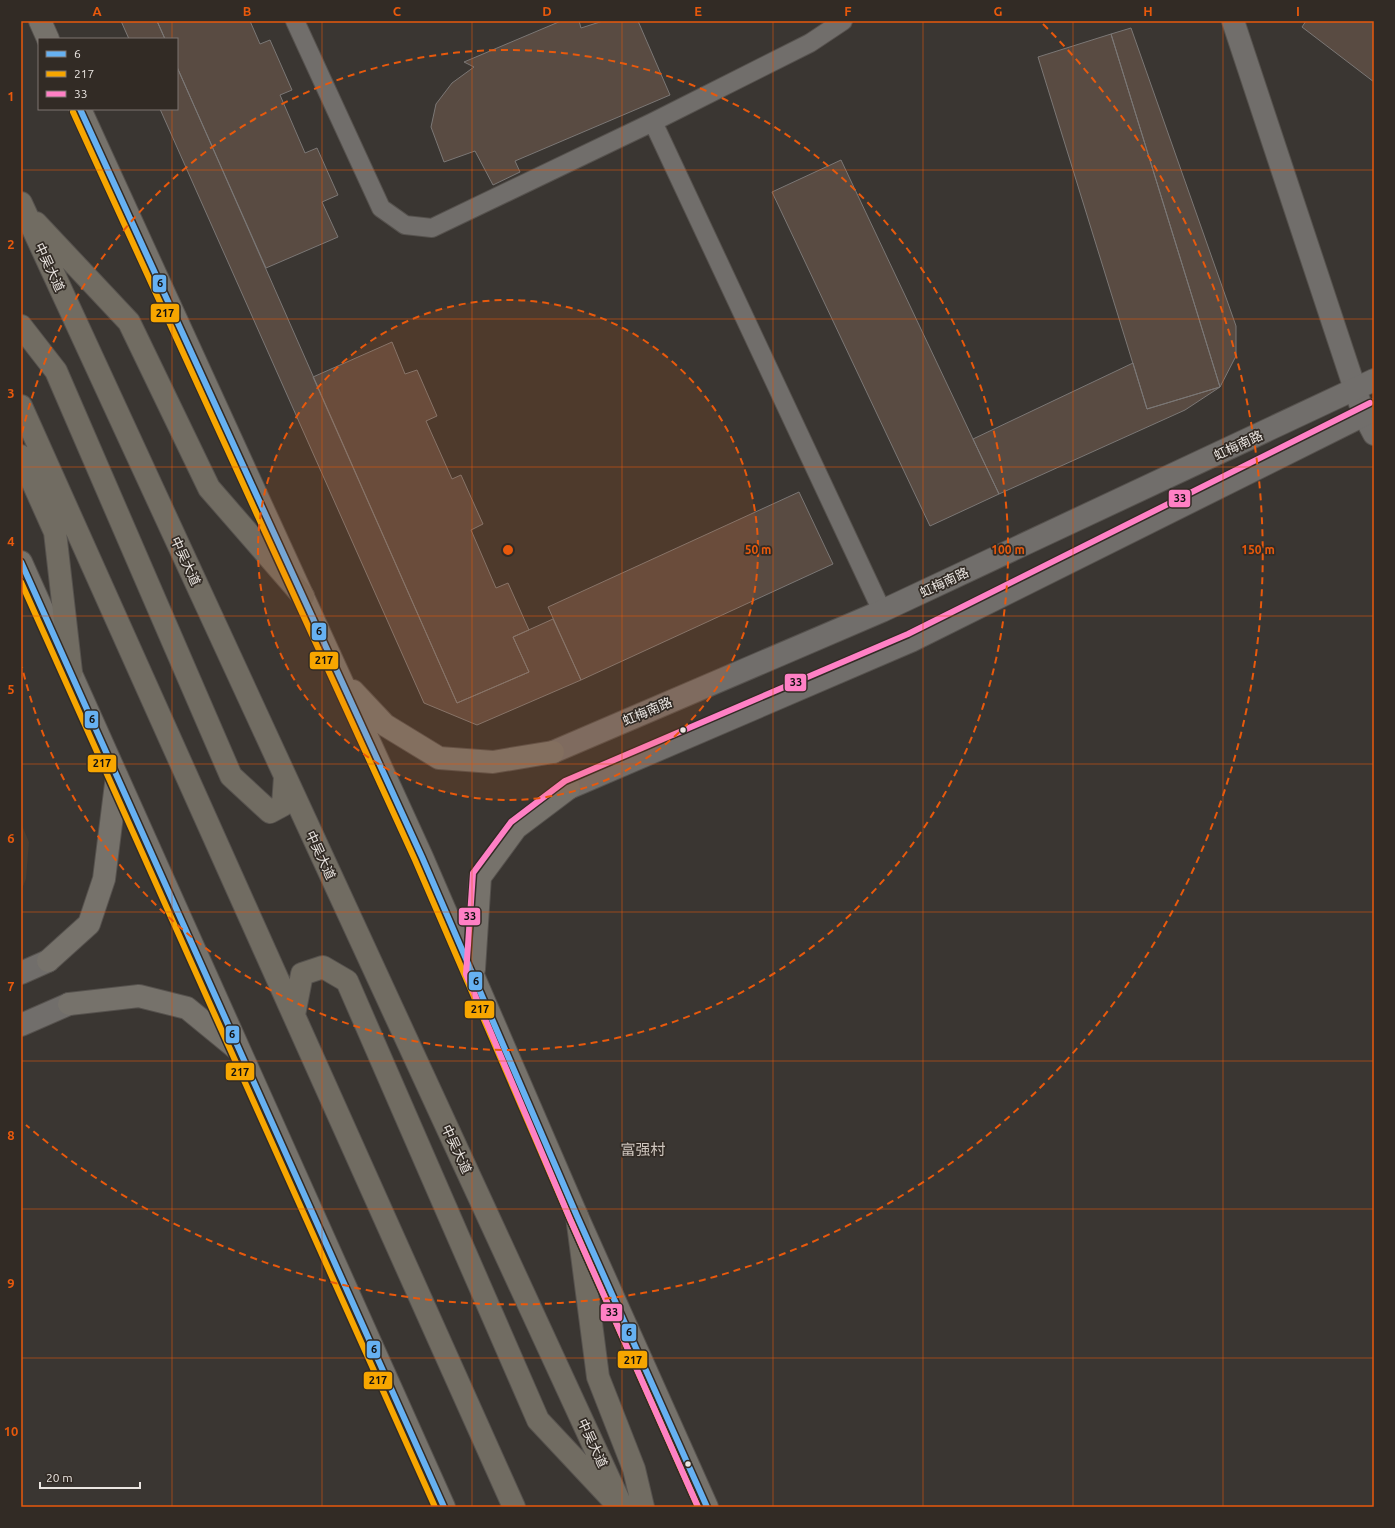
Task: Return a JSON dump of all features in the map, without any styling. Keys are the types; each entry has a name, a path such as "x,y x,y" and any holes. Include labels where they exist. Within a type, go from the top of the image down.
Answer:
{"main road":[{"path":"40,21 48,38"},
{"path":"80,110 474,972 577,1216 707,1507"},
{"path":"22,206 129,322 209,488 303,596"},
{"name":"中吴大道","path":"22,206 622,1507"},
{"path":"21,326 56,371 231,776 270,812 283,805 285,777"},
{"path":"21,406 514,1507"},
{"path":"21,456 55,532 71,672"},
{"path":"21,562 444,1507"},
{"path":"341,678 385,725 439,758 493,762 553,752"},
{"path":"48,961 88,924 104,879 117,776"},
{"path":"474,972 480,877 516,828 569,788"},
{"path":"294,1015 302,974 323,967 348,981 538,1420 619,1507"},
{"path":"69,1004 139,996 187,1008 240,1052"},
{"path":"577,1216 598,1377 634,1469 644,1507"},
{"path":"502,1479 519,1507"}],"street":[{"path":"1233,21 1365,384 1374,434"},
{"name":"虹梅南路","path":"553,752 882,611 1365,384"},
{"path":"569,788 911,641 1369,412"},
{"path":"21,973 48,961"},
{"path":"21,1025 69,1004"}],"lane":[{"path":"295,21 381,208 405,225 432,228 653,122 810,43 843,21"},
{"path":"653,122 882,611"}],"shaded area":[{"path":"21,823 29,842 26,879 21,891"}],"building":[{"path":"121,21 157,21 165,38 129,38"},
{"path":"157,21 250,21 260,44 270,40 292,90 280,95 305,153 317,148 338,195 322,202 338,237 266,268 178,69 178,38 165,38"},
{"path":"561,21 579,21 581,28 603,21 638,21 670,95 515,161 520,172 493,185 475,151 444,162 431,127 436,104 452,83 474,67 464,62"},
{"path":"1306,21 1374,21 1374,82 1302,27"},
{"path":"1131,28 1236,326 1236,356 1220,387 1111,34"},
{"path":"1111,34 1220,387 1147,409 1038,57"},
{"path":"178,69 457,703 529,672 513,637 553,619 581,680 477,725 424,703 160,110 178,110"},
{"path":"841,160 999,494 930,526 772,192"},
{"path":"392,342 405,374 417,370 437,416 426,421 452,479 461,475 483,524 471,530 496,588 508,583 529,630 513,637 529,672 457,703 313,377"},
{"path":"1133,363 1147,409 1220,387 1185,410 999,494 973,439"},
{"path":"799,492 833,564 581,680 548,607"}],"transit line":[{"name":"6","path":"80,110 422,857 577,1216 707,1507"},
{"name":"217","path":"73,112 415,860 570,1219 698,1507"},
{"name":"33","path":"698,1507 570,1219 466,974 473,873 511,822 565,781 908,634 1370,403"},
{"name":"6","path":"21,562 444,1507"},
{"name":"217","path":"21,582 435,1507"}],"district":[{"name":"富强村","path":"643,1149"}]}
